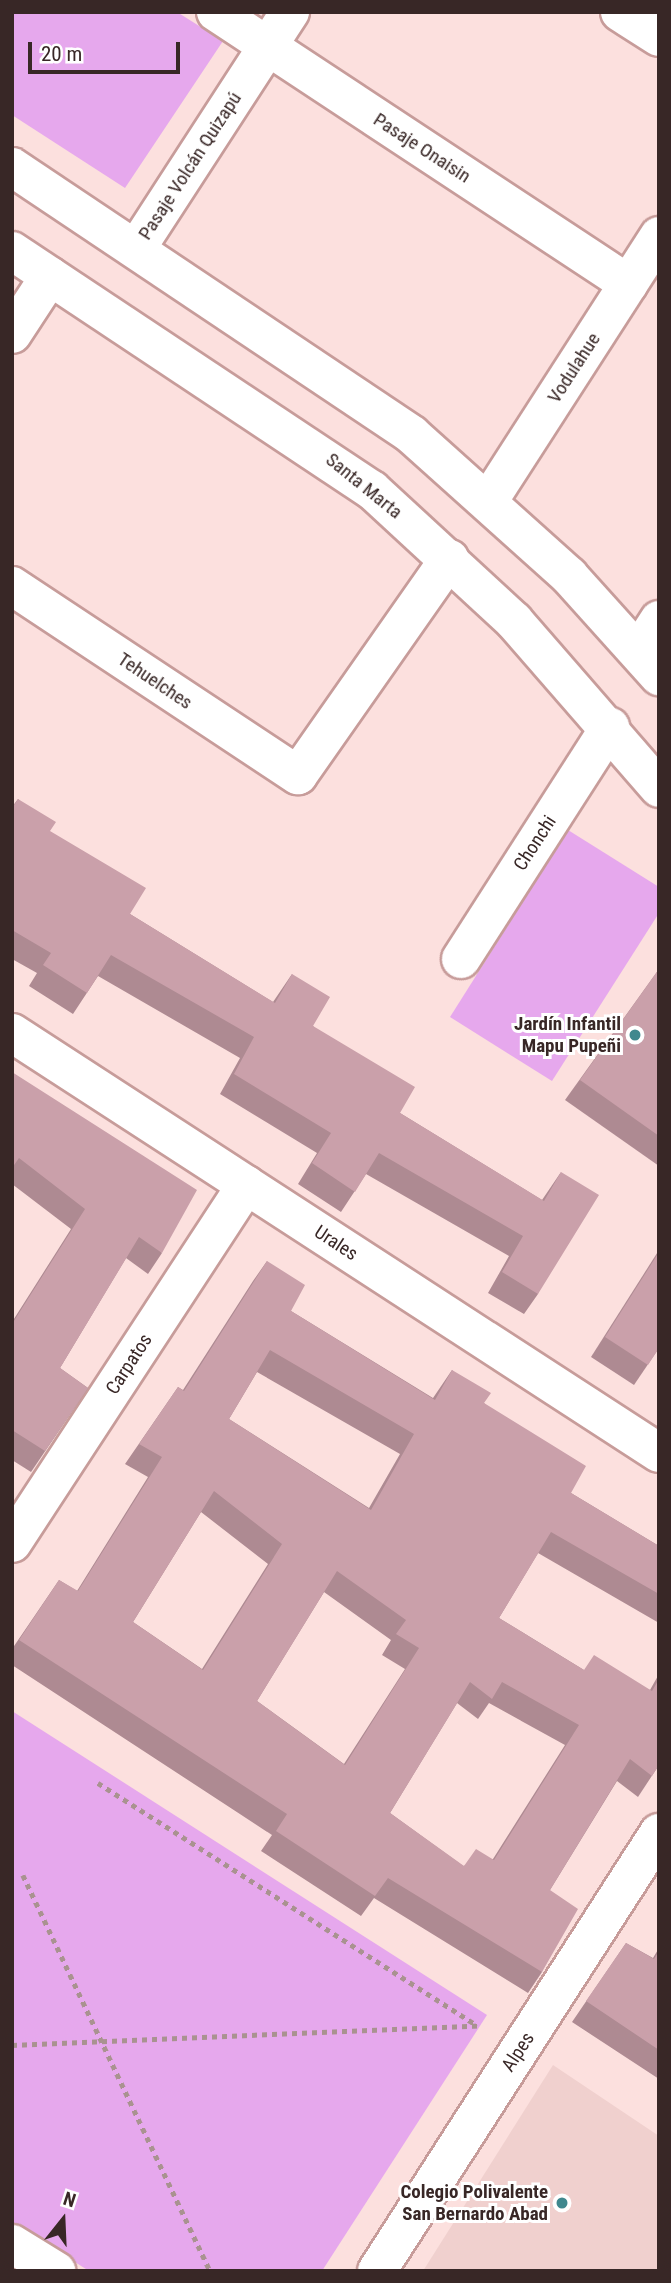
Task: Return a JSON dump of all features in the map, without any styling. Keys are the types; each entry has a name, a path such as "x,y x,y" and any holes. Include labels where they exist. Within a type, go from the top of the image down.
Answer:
{"street":[{"name":"Pasaje Onaisin","path":"216,12 628,284"},
{"name":"Pasaje Volcán Quizapú","path":"136,249 290,12"},
{"path":"620,12 659,37"},
{"path":"12,167 344,387 489,500 652,649"},
{"name":"Vodulahue","path":"489,500 659,236"},
{"name":"Santa Marta","path":"12,251 330,457 449,559 610,727 659,788"},
{"path":"12,334 50,276"},
{"name":"Tehuelches","path":"12,586 298,775 449,559"},
{"name":"Chonchi","path":"461,959 610,727"},
{"name":"Urales","path":"12,1033 659,1454"},
{"name":"Carpatos","path":"12,1543 246,1185"},
{"name":"Alpes","path":"377,2271 659,1833"},
{"path":"12,2244 56,2271"}],"path":[{"path":"98,1783 477,2025"},
{"path":"23,1875 105,2041 210,2271"},
{"path":"12,2045 537,2022"}],"shaded area":[{"path":"12,12 177,12 223,41 125,188 12,115"},
{"path":"568,830 659,887 659,913 552,1081 450,1017"},
{"path":"12,1711 487,2015 322,2271 89,2271 12,2222"},
{"name":"Colegio Polivalente San Bernardo Abad","path":"553,2065 659,2136 659,2271 423,2271"}],"building":[{"path":"18,799 56,822 50,831 146,888 130,914 275,1003 292,974 330,997 313,1026 415,1087 400,1113 544,1201 561,1172 599,1195 538,1294 502,1272 523,1236 379,1153 355,1192 312,1163 331,1133 234,1074 254,1037 111,955 87,993 43,965 51,953 12,930 12,808"},
{"name":"Jardín Infantil Mapu Pupeñi","path":"659,969 659,1136 580,1080"},
{"path":"12,1072 197,1190 162,1253 139,1237 60,1368 88,1388 45,1451 12,1430 12,1324 85,1209 19,1158 12,1168"},
{"path":"659,1252 659,1348 648,1365 605,1337"},
{"path":"267,1261 305,1285 291,1311 435,1400 452,1370 491,1393 484,1403 586,1466 571,1493 659,1546 659,1594 551,1532 499,1618 584,1670 594,1655 652,1691 659,1679 659,1765 652,1776 630,1759 550,1890 578,1909 542,1972 388,1878 375,1896 276,1831 287,1814 19,1640 59,1580 78,1591 162,1457 139,1444 178,1387 184,1391","holes":["270,1350 414,1434 371,1510 229,1419","214,1491 282,1544 203,1670 133,1622","337,1571 406,1620 396,1634 419,1648 345,1765 257,1701","470,1682 492,1699 502,1682 579,1725 494,1860 476,1849 464,1866 390,1813"]},
{"path":"626,1943 654,1959 659,1951 659,2050 586,2001"}],"place":[{"name":"Jardín Infantil Mapu Pupeñi","path":"635,1035"},
{"name":"Colegio Polivalente San Bernardo Abad","path":"562,2203"}]}
